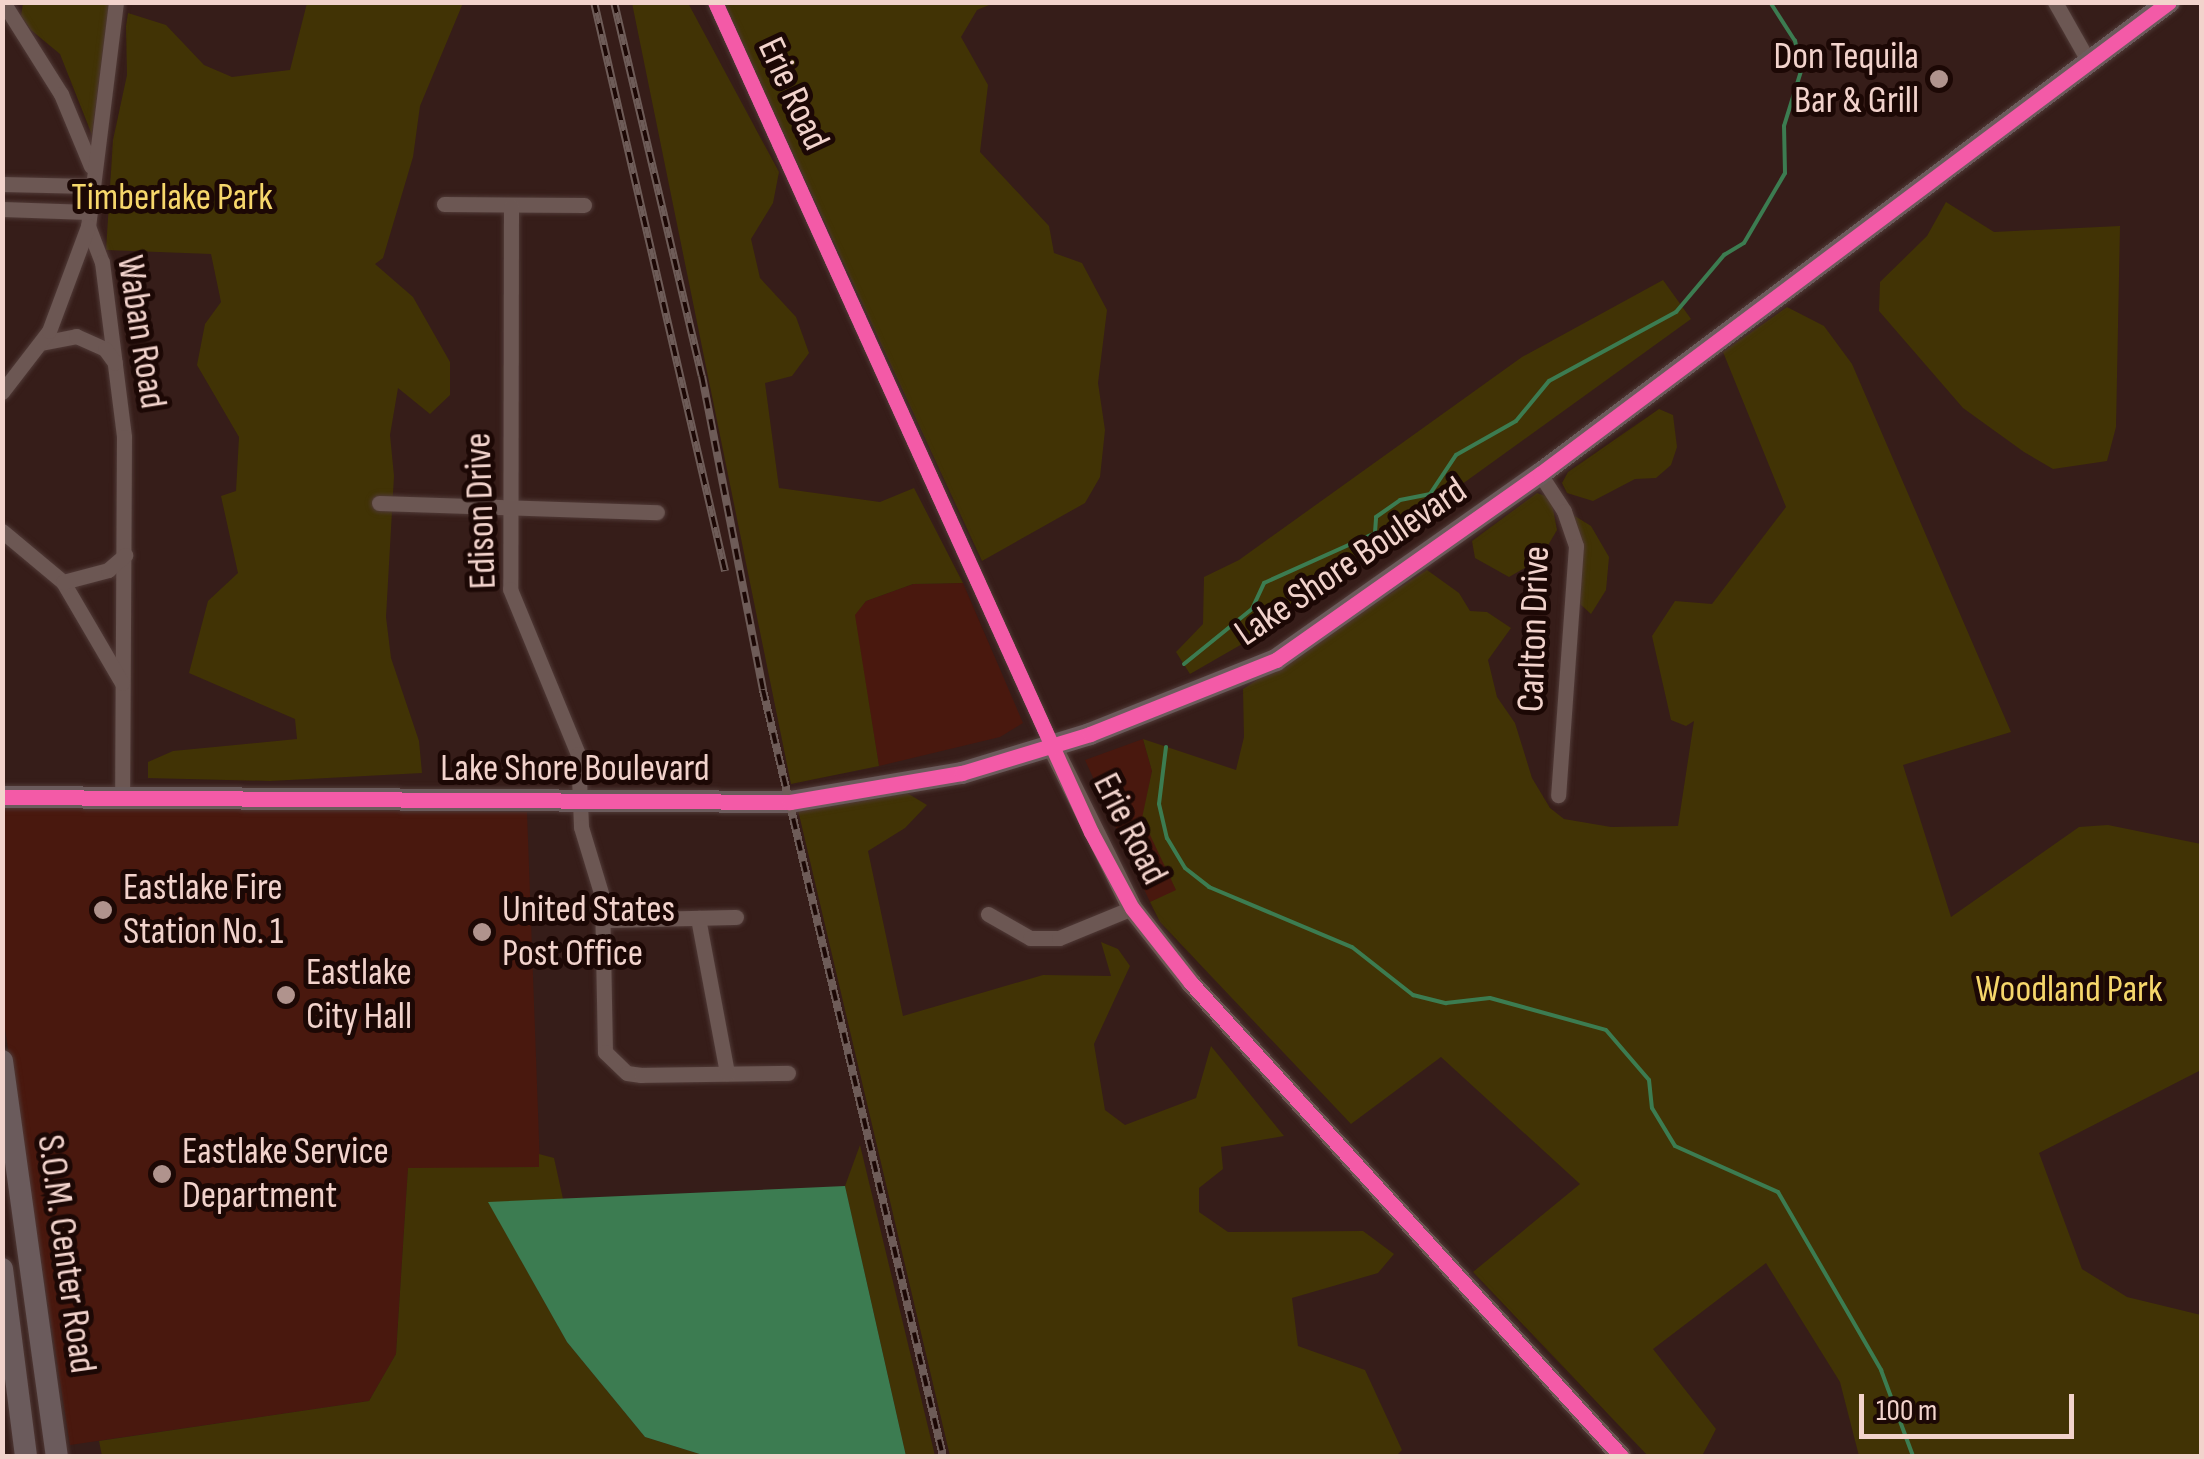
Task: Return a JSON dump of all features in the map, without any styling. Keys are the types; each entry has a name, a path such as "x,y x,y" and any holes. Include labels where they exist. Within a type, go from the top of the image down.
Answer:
{"main road":[{"name":"Lake Shore Boulevard","path":"2,798 790,802 962,773 1052,746 1276,660 1540,474 2169,2"},
{"name":"S.O.M. Center Road","path":"2,1062 57,1456"},
{"name":"S.O.M. Center Road","path":"2,1269 26,1456"}],"street":[{"path":"2,184 91,178 61,94 3,2"},
{"name":"Waban Road","path":"116,2 91,178 89,219 102,262 124,437 122,798"},
{"name":"Erie Road","path":"715,2 1052,746 1132,908 1191,983 1621,1456"},
{"path":"2054,2 2089,62"},
{"path":"444,204 584,205"},
{"name":"Edison Drive","path":"510,206 510,589 564,709 578,754 578,802 604,920 603,1030 610,1060 641,1076 727,1073"},
{"path":"2,209 89,219 40,343 2,392"},
{"path":"40,343 76,336 105,349 115,363"},
{"name":"Carlton Drive","path":"1540,474 1564,511 1576,546 1558,795"},
{"path":"380,502 658,512"},
{"path":"2,531 63,582 123,684"},
{"path":"63,582 95,575 125,555"},
{"path":"988,914 1030,938 1059,938 1132,908"},
{"path":"604,920 736,917"},
{"path":"698,918 727,1073 788,1073"}],"shaded area":[{"path":"963,583 1023,723 1000,737 879,766 854,615 866,601 913,584"},
{"path":"1143,739 1152,771 1143,818 1177,891 1150,902 1085,760"},
{"path":"2,807 527,812 540,1167 408,1169 396,1354 369,1401 70,1445 3,1016"},
{"path":"845,1186 906,1456 706,1456 645,1437 567,1342 488,1202"}],"green space":[{"path":"23,3 109,3 92,135 60,54 31,30 21,16"},
{"name":"Timberlake Park","path":"307,3 463,3 420,106 413,157 383,258 375,264 413,297 450,362 450,395 430,414 398,388 390,435 394,476 386,617 391,658 419,741 422,773 270,781 148,778 148,762 173,751 297,739 295,719 189,673 208,601 238,573 221,496 236,491 239,437 197,365 205,324 221,302 211,254 106,250 113,140 127,75 128,13 166,25 204,65 232,77 290,70"},
{"path":"632,3 688,3 779,172 773,203 751,239 760,278 796,317 809,353 792,376 765,383 779,488 880,502 914,488 963,583 913,584 866,601 855,615 879,766 791,784"},
{"path":"723,3 994,3 977,10 961,37 988,85 980,152 1049,226 1054,253 1082,263 1107,310 1098,383 1105,430 1100,477 1085,503 982,561"},
{"path":"1946,202 1994,232 2120,226 2116,427 2107,461 2053,469 2024,452 1963,408 1879,311 1880,282 1927,236"},
{"path":"1663,280 1691,319 1368,552 1325,576 1263,632 1190,674 1176,652 1203,624 1204,577 1239,560 1522,357"},
{"name":"Woodland Park","path":"1787,307 1824,326 1852,364 2011,732 1903,765 1951,917 2079,827 2108,825 2201,844 2201,1070 2039,1153 2082,1269 2127,1297 2201,1315 2201,1456 1859,1456 1840,1382 1766,1263 1653,1349 1716,1429 1702,1456 1648,1456 1473,1272 1580,1184 1441,1057 1351,1124 1160,922 1150,902 1176,890 1142,818 1152,771 1143,739 1236,770 1244,737 1243,689 1427,570 1459,593 1470,611 1487,612 1511,628 1488,660 1497,697 1515,723 1532,778 1550,808 1564,819 1611,827 1678,826 1694,721 1686,726 1671,720 1652,636 1675,601 1712,604 1786,507 1723,352"},
{"path":"1659,409 1673,415 1677,447 1671,465 1656,478 1635,479 1593,501 1567,493 1562,483 1568,472"},
{"path":"1537,493 1551,498 1557,530 1540,559 1509,577 1475,558 1472,541"},
{"path":"1570,513 1591,526 1609,557 1606,590 1591,614 1580,604 1581,539"},
{"path":"907,793 927,805 905,828 868,851 903,1016 1043,975 1111,976 1101,942 1118,949 1130,966 1094,1044 1105,1110 1125,1125 1196,1098 1211,1046 1284,1136 1221,1147 1223,1169 1199,1188 1199,1212 1228,1232 1363,1231 1394,1254 1378,1273 1292,1298 1298,1346 1365,1370 1402,1450 1396,1456 950,1456 798,810"},
{"path":"860,1145 935,1456 906,1456 845,1186"},
{"path":"539,1154 554,1158 563,1199 489,1203 567,1342 645,1437 706,1456 102,1456 99,1441 369,1401 396,1354 408,1168 539,1167"}],"waterway":[{"path":"1184,664 1252,609 1264,583 1375,533 1376,517 1400,500 1430,494 1456,455 1516,421 1549,381 1676,312 1724,255 1744,243 1785,173 1784,126 1801,71 1795,41 1770,2"},
{"path":"1166,747 1159,804 1167,838 1185,868 1209,887 1352,947 1413,995 1446,1003 1490,998 1606,1030 1649,1080 1652,1108 1675,1146 1778,1192 1881,1370 1913,1456"}],"railway":[{"path":"594,2 725,571"},
{"path":"614,2 702,376 763,690 943,1456"}],"cycle path":[{"path":"715,2 1091,832 1132,908 1191,983 1621,1456"},
{"path":"2,797 790,802 962,773 1090,734 1276,660 1540,474 2169,2"}],"place":[{"name":"Don Tequila Bar & Grill","path":"1939,79"},
{"name":"Eastlake Fire Station No. 1","path":"103,910"},
{"name":"United States Post Office","path":"482,932"},
{"name":"Eastlake City Hall","path":"286,995"},
{"name":"Eastlake Service Department","path":"162,1174"}]}
